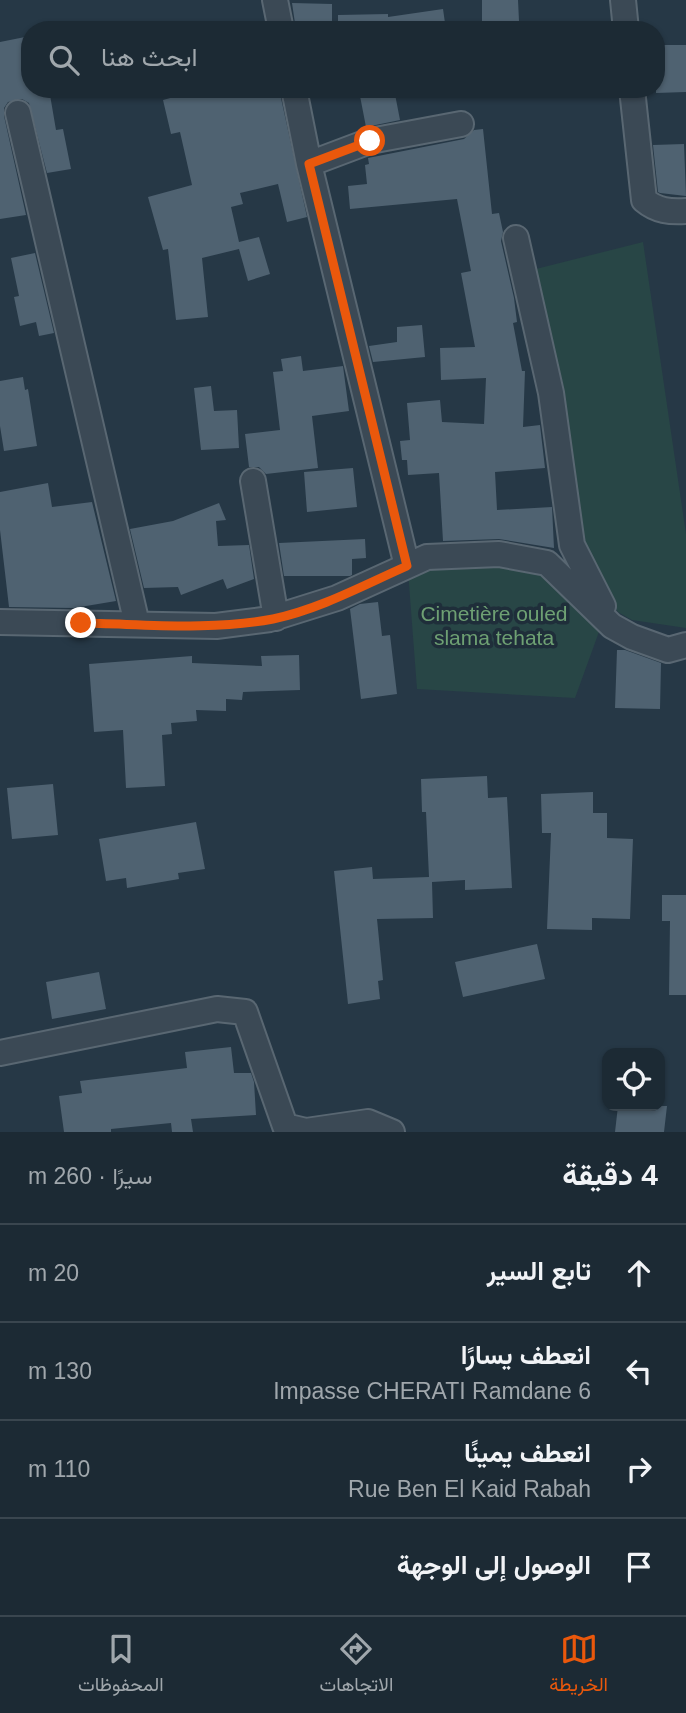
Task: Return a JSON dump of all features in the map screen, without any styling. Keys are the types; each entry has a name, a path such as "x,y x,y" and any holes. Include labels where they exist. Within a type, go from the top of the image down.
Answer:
{"street":[{"path":"275,0 279,21"},
{"path":"623,0 625,21"},
{"path":"296,98 309,164 407,566"},
{"path":"633,98 644,200 653,208 673,212 686,211"},
{"path":"18,113 137,624"},
{"path":"309,164 370,141 461,124"},
{"path":"516,238 551,393 572,545 612,626"},
{"path":"253,481 276,618"},
{"path":"0,622 216,626 276,618 337,598 427,557 499,554 547,563 612,626 632,637 668,650 686,645"},
{"path":"0,1053 218,1009 245,1012 285,1126 306,1131 368,1122 392,1132"}],"green space":[{"name":"Cimetière ouled slama tehata","path":"643,242 686,534 686,628 632,620 618,612 578,550 564,389 536,269"},
{"name":"Cimetière ouled slama tehata","path":"429,560 545,566 600,629 575,698 417,689 408,571"}],"building":[{"path":"482,0 518,0 519,21 482,21"},
{"path":"292,3 332,4 332,21 295,21"},
{"path":"443,9 445,21 338,21 338,15 388,14 388,17"},
{"path":"21,38 21,98 51,98 56,130 63,129 71,169 47,173 29,103 22,99 8,102 4,108 4,116 26,215 0,219 0,42"},
{"path":"665,45 686,45 686,92 665,93"},
{"path":"281,98 307,217 287,222 278,184 240,193 243,204 231,207 239,242 259,237 270,274 248,281 239,249 202,258 208,317 176,320 168,249 163,250 148,197 192,185 180,132 171,134 163,100"},
{"path":"360,98 396,98 400,120 366,127"},
{"path":"483,129 492,214 499,213 503,232 501,241 517,322 513,323 522,371 525,371 523,427 540,425 545,468 495,472 497,510 552,507 554,548 499,539 443,541 439,473 408,475 407,460 402,460 400,441 410,440 407,403 440,400 442,422 484,424 486,378 441,380 440,348 475,347 461,273 471,271 457,199 350,209 348,186 367,184 365,165 369,164 368,158 464,139 474,130"},
{"path":"684,144 686,196 658,192 653,145"},
{"path":"35,253 54,333 39,336 36,322 20,326 14,297 19,296 11,258"},
{"path":"422,325 425,357 373,362 369,346 397,342 397,327"},
{"path":"301,356 303,371 343,366 349,411 312,416 318,468 266,474 259,467 249,467 245,434 280,430 273,372 283,371 281,359"},
{"path":"23,377 25,390 28,389 37,446 4,451 0,426 0,381"},
{"path":"211,386 214,411 237,410 239,448 201,450 194,388"},
{"path":"353,468 357,507 307,512 304,472"},
{"path":"48,483 52,507 92,502 116,601 74,608 9,607 0,530 0,492"},
{"path":"219,503 226,520 216,521 218,546 249,545 254,579 227,589 223,579 181,595 178,587 144,588 130,529 173,521"},
{"path":"365,539 366,558 352,559 350,576 284,576 279,543"},
{"path":"378,602 382,636 390,635 397,694 361,699 350,609 360,604"},
{"path":"617,650 625,650 661,663 660,709 615,708"},
{"path":"299,655 300,690 243,692 242,700 226,699 226,711 196,710 197,721 171,723 172,734 162,735 165,786 126,788 123,730 94,732 89,664 192,656 192,663 262,666 261,656"},
{"path":"487,776 488,798 507,797 512,888 465,890 465,880 432,882 433,918 377,919 383,980 378,981 380,999 348,1004 334,871 372,867 373,879 429,877 426,812 422,812 421,779"},
{"path":"53,784 58,835 12,839 7,788"},
{"path":"593,792 593,813 607,813 607,838 633,839 630,919 592,918 592,930 547,929 551,833 542,833 541,794"},
{"path":"196,822 205,869 178,873 179,879 127,888 126,878 106,881 99,839"},
{"path":"662,895 686,895 686,995 669,995 670,921 662,921"},
{"path":"537,944 545,979 463,997 455,962"},
{"path":"99,972 106,1009 52,1019 46,982"},
{"path":"231,1047 234,1073 251,1073 256,1115 191,1119 193,1132 172,1132 171,1123 111,1129 111,1132 64,1132 59,1096 82,1093 80,1081 187,1068 185,1052"},
{"path":"667,1106 664,1132 615,1132 617,1111 665,1111"}],"route":[{"path":"81,623 216,626 271,619 337,598 407,566 309,164 370,141"}]}
